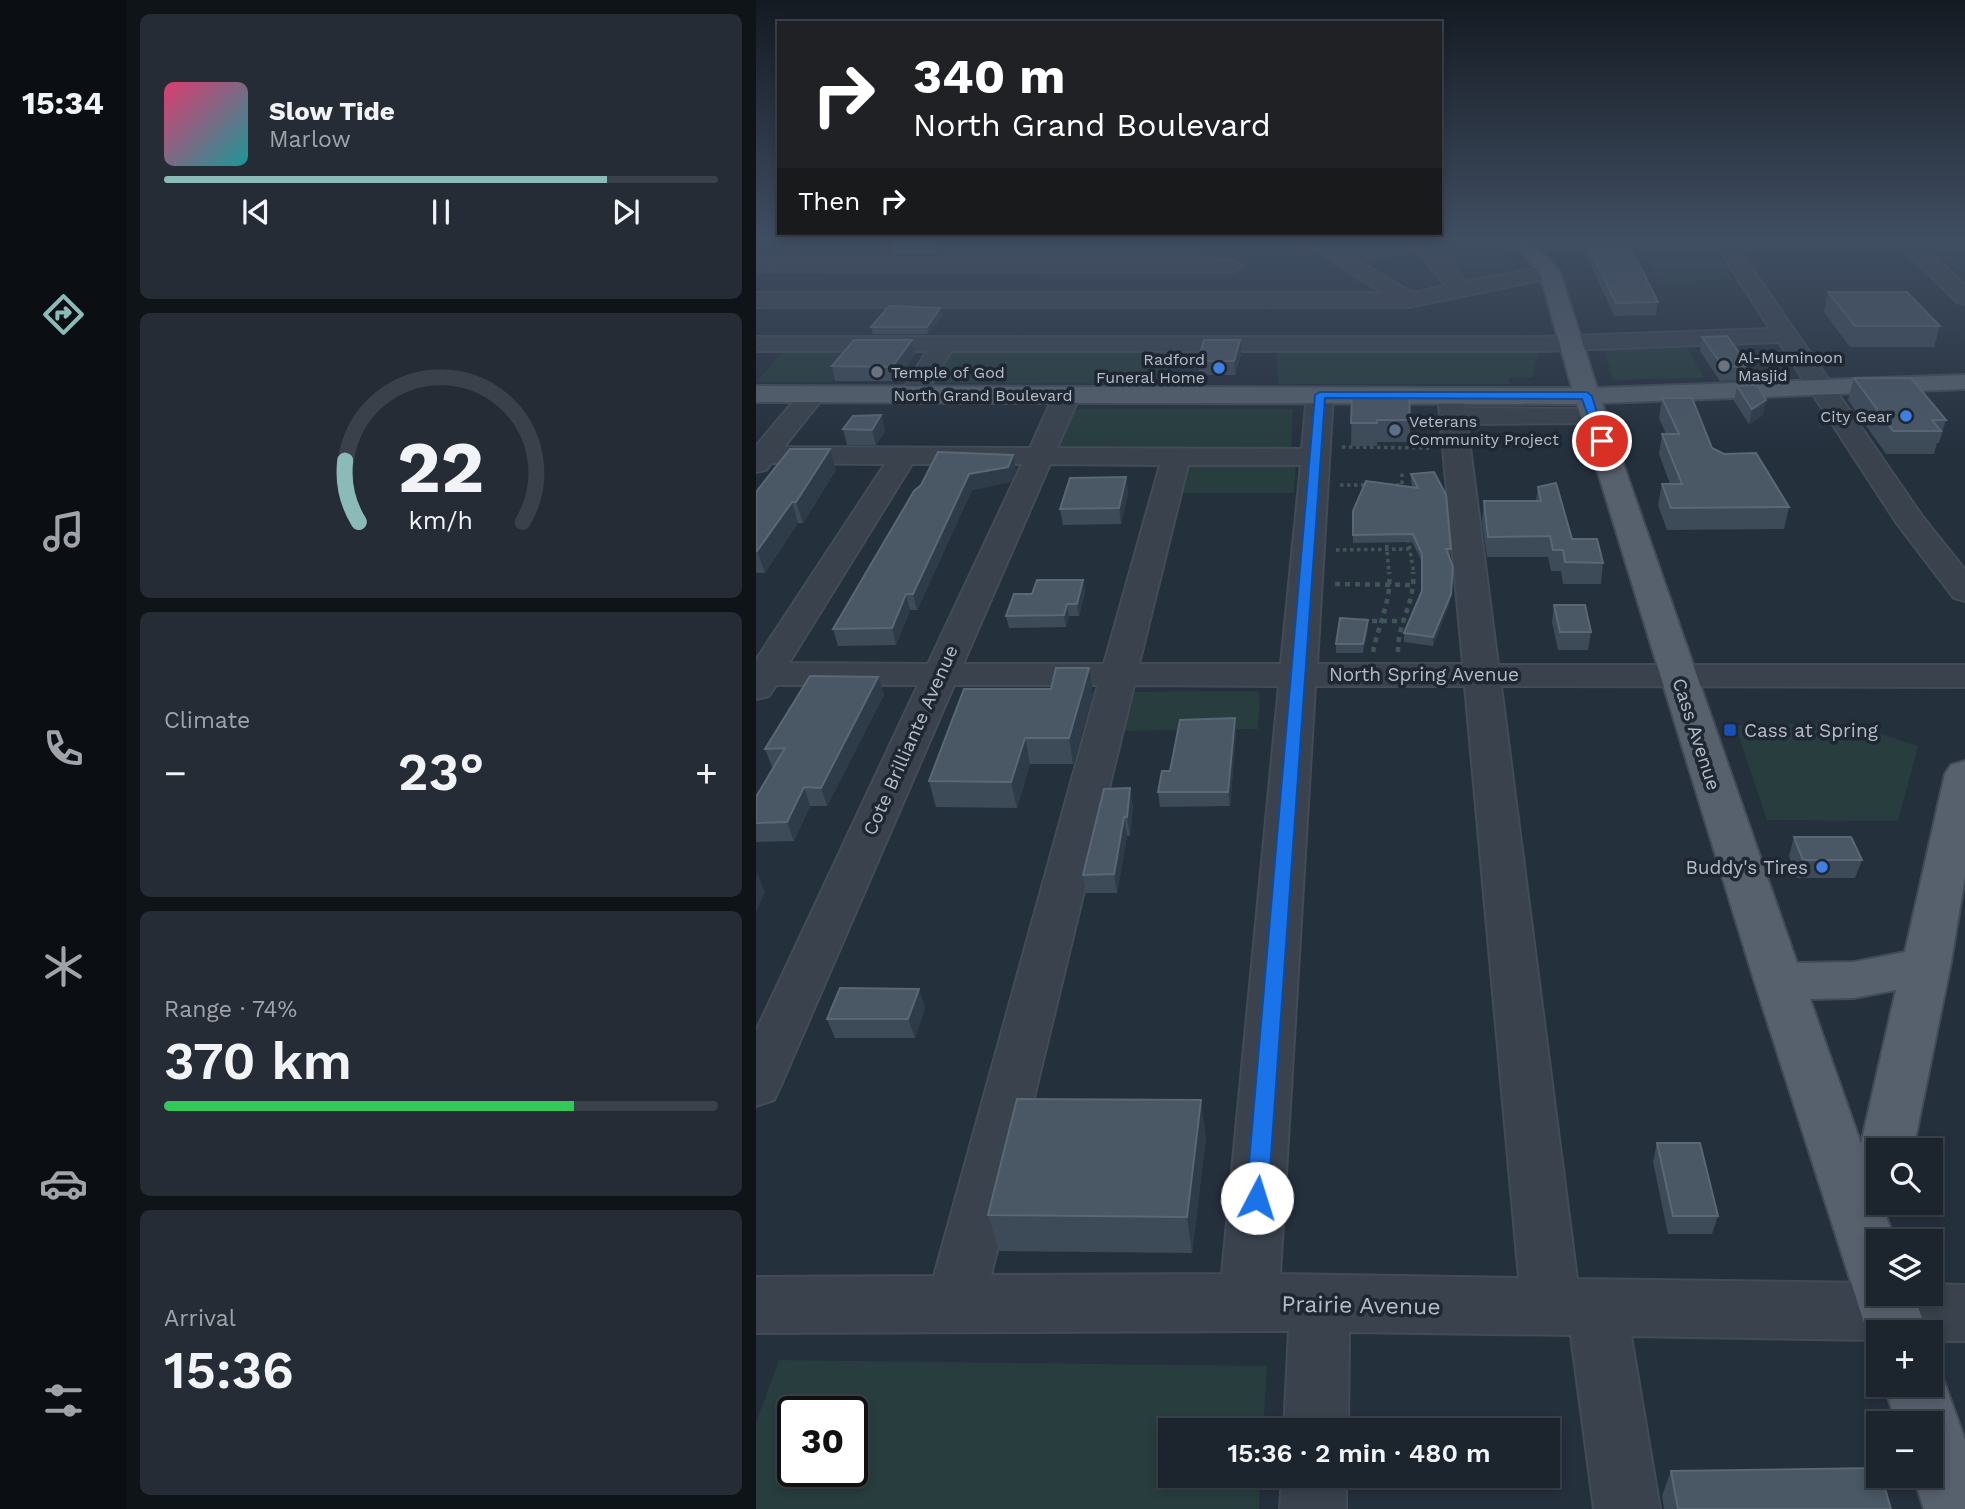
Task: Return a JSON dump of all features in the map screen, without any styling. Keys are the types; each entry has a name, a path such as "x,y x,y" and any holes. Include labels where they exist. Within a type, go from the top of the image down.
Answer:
{"main road":[{"name":"Cass Avenue","path":"1561,308 1777,980 1866,1240"},
{"name":"North Grand Boulevard","path":"756,394 1320,395 1449,419 1594,418 1823,387 1965,382"},
{"path":"1889,1138 1965,774"},
{"path":"1777,980 1867,981 1927,962"},
{"path":"1943,1470 1956,1509"}],"street":[{"path":"1446,344 1449,308"},
{"path":"1769,308 1933,552 1965,592"},
{"path":"756,344 1446,344 1787,335"},
{"path":"913,394 943,344"},
{"path":"759,458 813,394"},
{"name":"Cote Brilliante Avenue","path":"756,1085 1066,395"},
{"path":"1249,1302 1298,674 1330,463 1320,395"},
{"path":"1594,418 1568,441 1558,417 1449,419 1574,1308 1627,1509"},
{"path":"759,458 904,455 1176,456 1330,463"},
{"path":"759,678 904,455"},
{"path":"955,1304 1176,456"},
{"path":"1933,552 1965,551"},
{"name":"North Spring Avenue","path":"759,678 939,674 1965,676"},
{"name":"Prairie Avenue","path":"758,1312 955,1304 1249,1302 1574,1308 1866,1291"},
{"path":"1316,1418 1320,1305"},
{"name":"Prairie Avenue","path":"1940,1306 1965,1313"},
{"path":"1313,1509 1314,1488"}],"path":[{"path":"1330,463 1401,447 1449,419"},
{"path":"1330,463 1375,485"},
{"path":"1399,493 1402,474"},
{"path":"1389,485 1402,485 1408,492"},
{"path":"1373,658 1380,621 1392,585 1385,531"},
{"path":"1399,658 1397,642 1414,585 1408,531"},
{"path":"1332,550 1409,549"},
{"path":"1331,584 1414,585"},
{"path":"1354,621 1403,621"}],"green space":[{"path":"1683,341 1704,378 1613,380 1602,343"},
{"path":"789,346 860,346 831,382 756,382"},
{"path":"955,346 1179,347 1168,384 932,383"},
{"path":"1277,347 1539,347 1533,377 1508,378 1510,384 1278,384"},
{"path":"1074,409 1293,409 1291,454 1055,453"},
{"path":"1182,460 1296,461 1294,493 1174,493"},
{"path":"1256,691 1260,694 1258,729 1110,731 1121,692"},
{"path":"1846,723 1918,746 1898,821 1767,820 1735,725"},
{"path":"779,1360 1267,1366 1264,1418 1158,1418 1158,1488 1260,1488 1259,1509 756,1509 756,1423"}],"building":[{"path":"887,308 940,308 927,327 871,327"},
{"path":"1841,308 1923,308 1940,326 1855,326"},
{"path":"1727,336 1747,363 1744,363 1746,366 1723,367 1702,337"},
{"path":"854,340 912,340 892,367 832,366"},
{"path":"1204,340 1240,340 1234,361 1198,361"},
{"path":"1854,378 1911,378 1946,420 1932,420 1941,431 1893,431"},
{"path":"1757,385 1766,400 1752,409 1737,386"},
{"path":"1352,396 1409,396 1410,420 1351,423"},
{"path":"1662,398 1692,398 1712,448 1724,454 1756,453 1789,507 1671,508 1662,484 1682,484 1662,434 1679,434"},
{"path":"881,415 872,430 843,429 853,416"},
{"path":"790,449 830,449 796,502 792,502 756,551 756,492"},
{"path":"938,452 1013,455 1008,467 969,474 913,594 906,594 892,628 833,629 914,491 921,485"},
{"path":"1434,472 1446,495 1451,549 1446,549 1453,567 1451,594 1433,637 1404,633 1422,591 1422,554 1413,534 1353,535 1353,511 1366,481 1418,488 1411,474"},
{"path":"1126,477 1119,508 1060,509 1070,478"},
{"path":"1556,483 1572,539 1597,539 1603,563 1565,562 1563,550 1553,550 1550,536 1488,537 1484,501 1541,501 1538,487"},
{"path":"1037,580 1083,580 1077,604 1067,604 1064,615 1006,616 1014,594 1032,594"},
{"path":"1554,605 1585,605 1591,632 1560,632"},
{"path":"1340,618 1368,620 1363,644 1336,644"},
{"path":"1056,668 1089,668 1069,738 1025,738 1011,782 929,781 964,689 1051,689"},
{"path":"810,676 878,677 821,788 804,787 787,822 756,823 756,797 785,748 765,749"},
{"path":"1235,718 1228,792 1158,792 1162,771 1170,771 1180,720"},
{"path":"1130,788 1127,817 1124,817 1114,874 1083,875 1104,789"},
{"path":"1794,837 1851,837 1862,860 1803,860"},
{"path":"840,988 919,989 908,1019 827,1019"},
{"path":"1017,1099 1201,1100 1187,1217 988,1215"},
{"path":"1657,1143 1700,1143 1718,1216 1673,1216"},
{"path":"1866,1468 1866,1488 1885,1488 1891,1509 1678,1509 1671,1471"}],"place":[{"name":"Al-Muminoon Masjid","path":"1724,366"},
{"name":"Radford Funeral Home","path":"1219,368"},
{"name":"Temple of God","path":"877,372"},
{"name":"City Gear","path":"1906,416"},
{"name":"Veterans Community Project","path":"1395,430"},
{"name":"Cass at Spring","path":"1730,730"},
{"name":"Buddy's Tires","path":"1822,867"}],"route":[{"path":"1257,1198 1320,395 1587,396 1602,441"}]}
